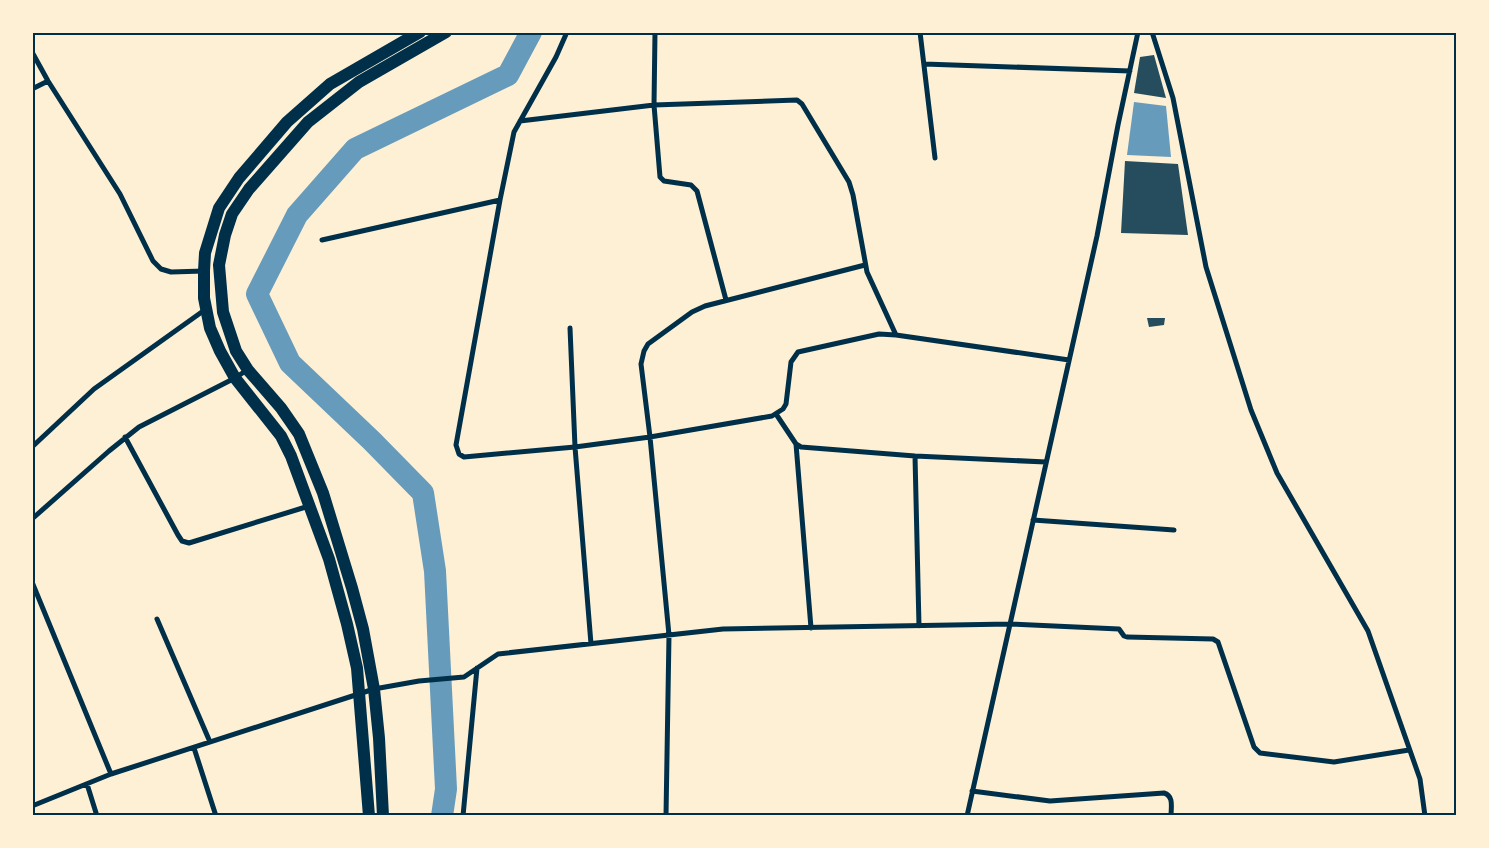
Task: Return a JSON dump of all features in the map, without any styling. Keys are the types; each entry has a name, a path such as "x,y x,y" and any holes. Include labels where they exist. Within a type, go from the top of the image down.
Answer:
{"highway":[{"path":"369,816 357,668 329,559 291,456 281,436 236,378 220,352 210,328 204,298 204,270 210,234 220,208 239,178 281,129 330,84 420,32"},
{"path":"383,816 379,738 374,689 352,588 323,493 299,434 248,370 236,350 228,331 220,288 220,265 224,235 232,214 255,182 308,122 359,82 446,32"}],"street":[{"path":"567,32 556,57 514,132 456,445 457,450 464,457 576,447 650,437 776,414 783,410 786,404 791,362 798,352 879,334 1070,360"},
{"path":"655,32 654,105 660,177 664,181 691,185 697,191 726,300"},
{"path":"920,32 935,158"},
{"path":"967,816 1098,236 1118,125 1138,32"},
{"path":"1152,32 1173,98 1206,267 1251,410 1277,473 1368,631 1420,779 1425,816"},
{"path":"32,52 48,81 120,194 153,261 161,269 171,272 204,270"},
{"path":"924,64 1130,71"},
{"path":"32,88 48,81"},
{"path":"520,121 654,105 797,100 802,104 849,182 853,194 865,265 896,335"},
{"path":"322,240 500,200"},
{"path":"666,816 669,635 641,364 644,351 648,344 692,312 726,300 865,265"},
{"path":"32,447 94,389 207,309"},
{"path":"570,328 576,447 591,644"},
{"path":"32,519 125,437 139,427 236,378 248,370"},
{"path":"776,414 796,444 801,447 915,456 1046,462"},
{"path":"125,437 178,535 185,543 310,506"},
{"path":"796,444 811,628"},
{"path":"915,456 919,626"},
{"path":"1033,520 1174,530"},
{"path":"32,582 111,774"},
{"path":"157,620 210,742"},
{"path":"32,806 111,774 374,689 418,681 464,677 498,654 723,629 1010,624 1120,629 1124,636 1127,637 1216,640 1254,747 1260,752 1334,762 1409,750"},
{"path":"464,816 477,668"},
{"path":"194,748 216,816"},
{"path":"87,784 97,816"},
{"path":"972,791 1050,801 1164,793 1168,794 1171,799 1171,816"}],"water":[{"path":"1134,102 1166,106 1171,157 1127,155"}],"building":[{"path":"1154,55 1166,98 1134,93 1140,57"},
{"path":"1125,161 1178,164 1188,235 1121,233"},
{"path":"1147,318 1165,318 1164,325 1149,327"}],"waterway":[{"path":"442,816 446,789 435,571 423,493 372,441 290,363 257,294 297,215 355,149 508,75 531,32"}]}
